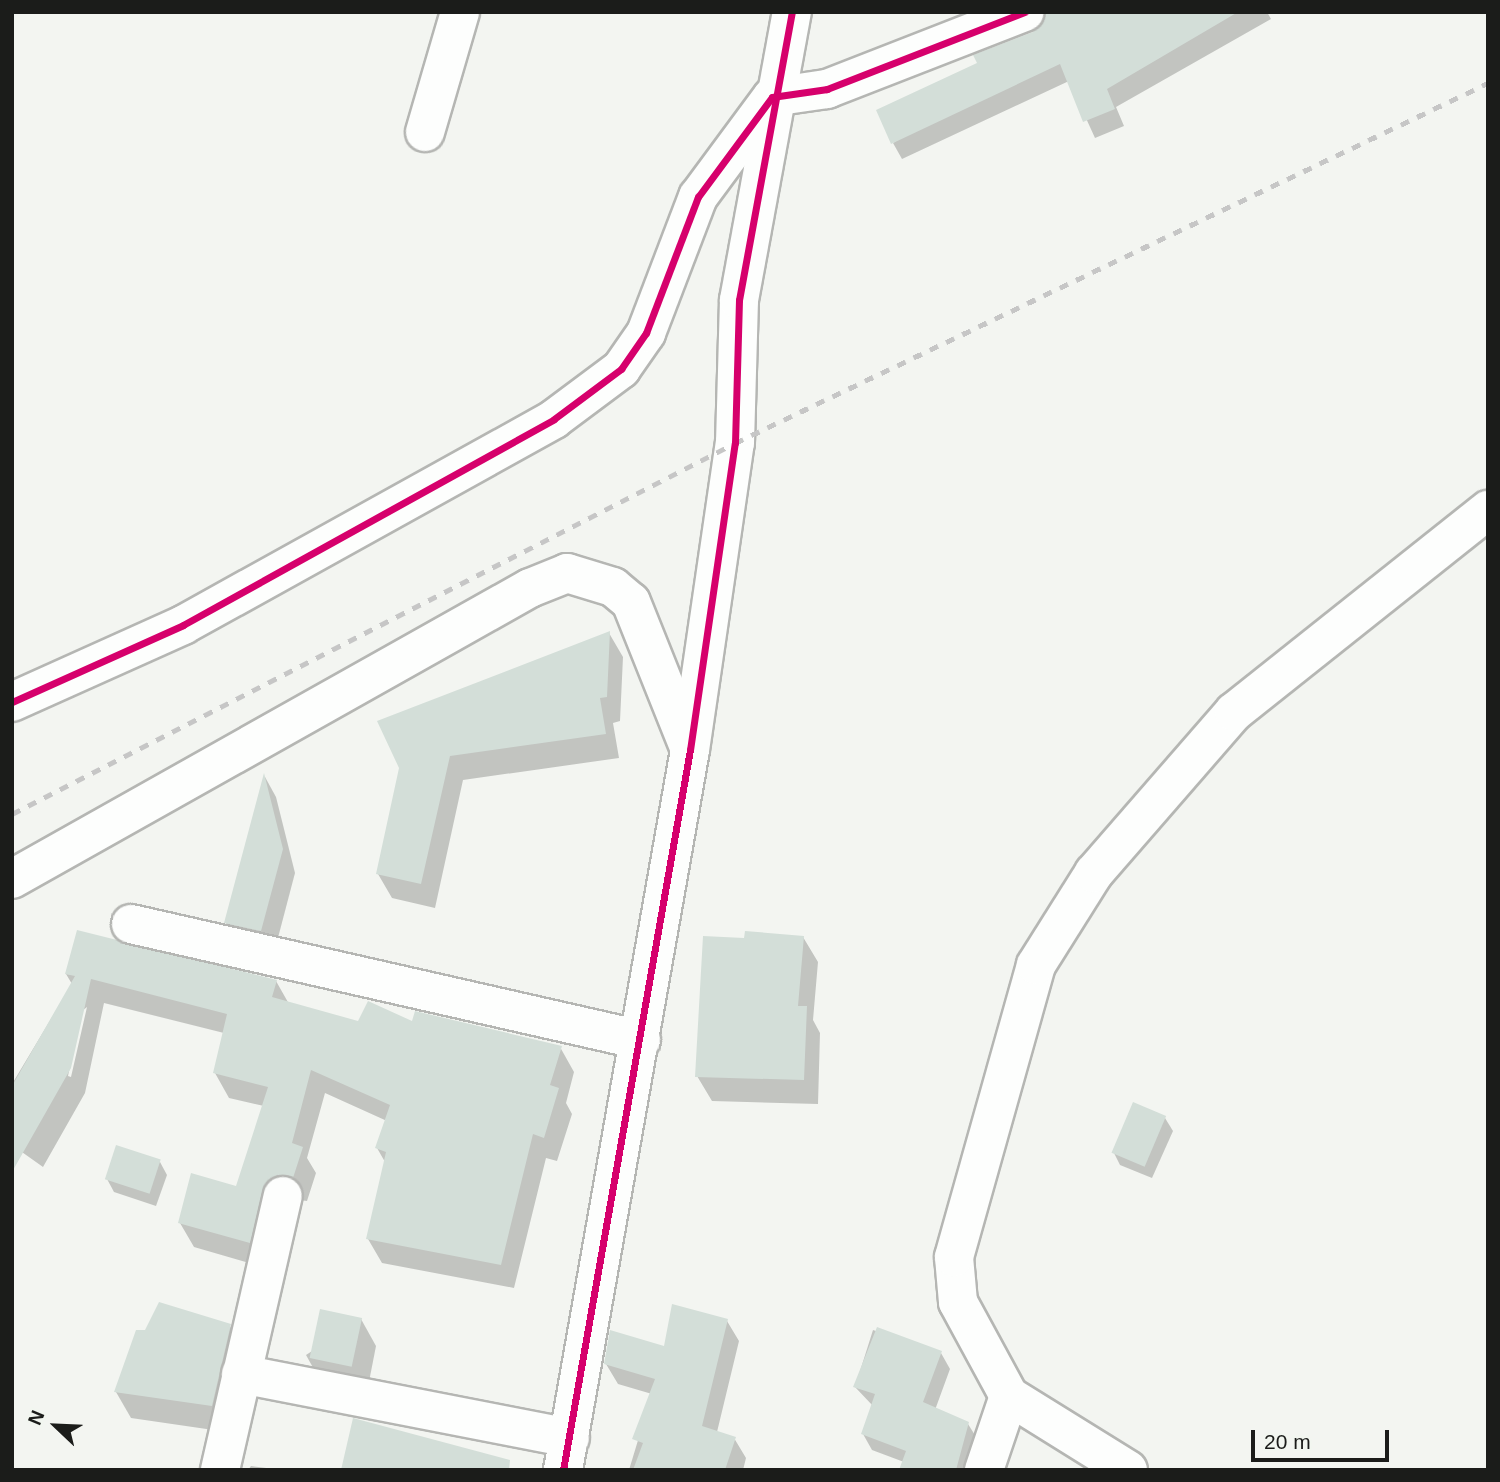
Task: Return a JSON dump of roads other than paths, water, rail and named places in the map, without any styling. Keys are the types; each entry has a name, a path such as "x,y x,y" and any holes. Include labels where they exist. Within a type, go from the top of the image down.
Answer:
{"street":[{"path":"425,132 460,12"},
{"path":"241,1374 567,1454 690,750 735,443 739,300 772,97 792,12"},
{"path":"12,702 183,625 554,419 621,369 646,333 698,197 772,97 827,89 1024,12"},
{"path":"1128,1470 1009,1396 958,1303 954,1257 1036,965 1094,873 1234,712 1488,510"},
{"path":"12,879 530,588 567,573 613,587 631,602 690,750"},
{"path":"131,924 641,1040"},
{"path":"220,1470 283,1196"},
{"path":"985,1470 1009,1396"}],"railway":[{"path":"12,814 735,443 1488,83"}]}
